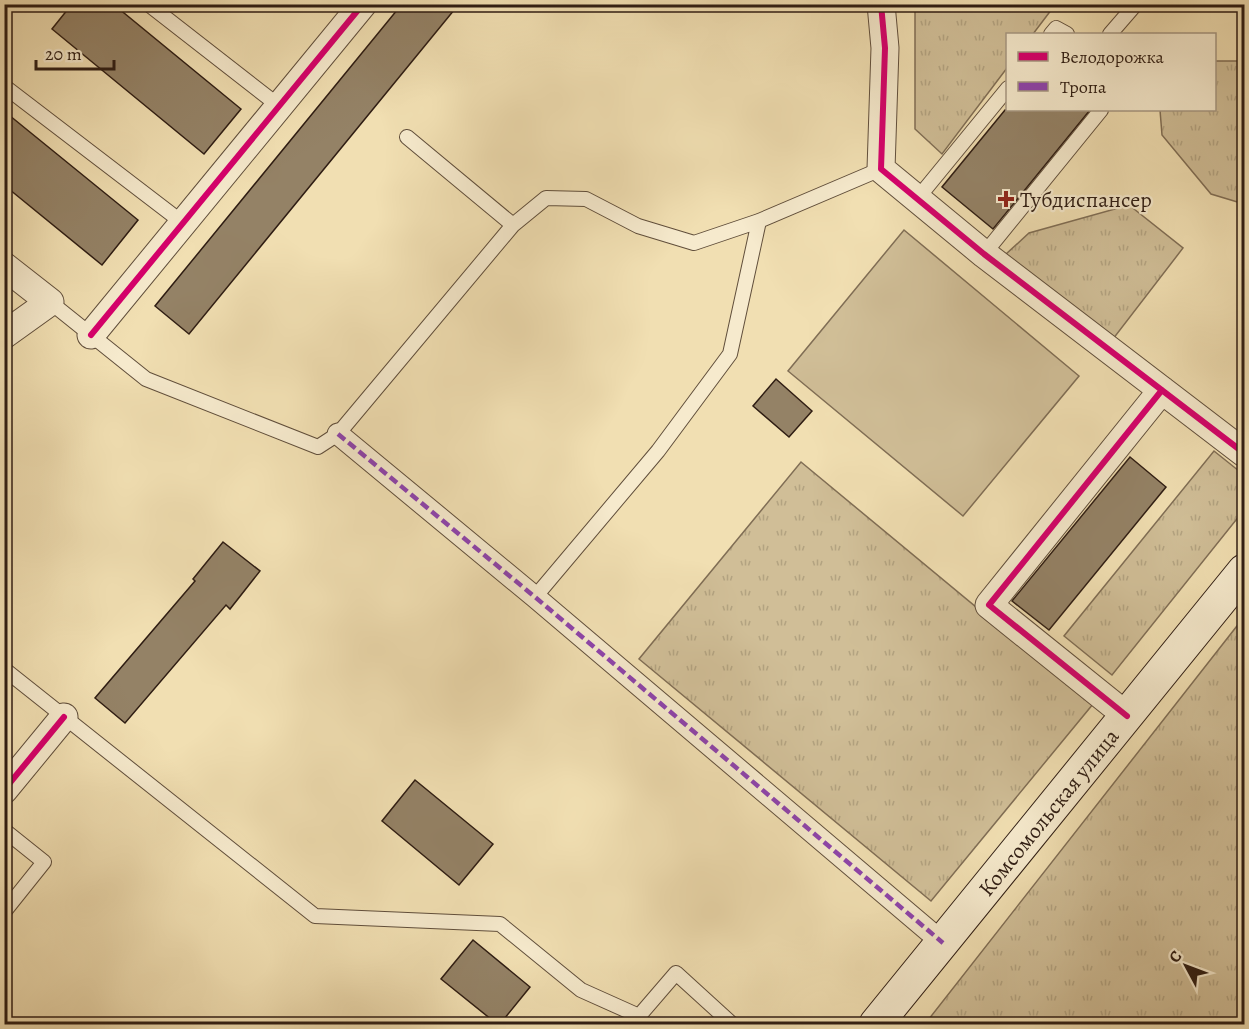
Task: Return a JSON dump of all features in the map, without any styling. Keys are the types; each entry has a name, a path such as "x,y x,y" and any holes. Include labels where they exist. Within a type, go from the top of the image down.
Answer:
{"main road":[{"name":"Комсомольская улица","path":"876,1024 1245,571"}],"street":[{"path":"91,335 363,4"},
{"path":"881,4 885,48 881,169 984,254 1245,453"},
{"path":"4,266 50,303 4,335"},
{"path":"1127,716 989,604 1162,390"},
{"path":"338,434 942,943"},
{"path":"4,790 64,717"}],"lane":[{"path":"148,4 279,106"},
{"path":"1111,33 1136,4"},
{"path":"1052,33 1056,28 1065,33"},
{"path":"4,86 183,223"},
{"path":"918,199 1006,90"},
{"path":"984,254 1100,111"},
{"path":"407,137 513,225"},
{"path":"50,303 146,379 318,447 338,434 513,225 546,198 586,199 638,226 694,243 759,221 881,169"},
{"path":"534,597 658,452 730,354 759,221"},
{"path":"4,669 315,916 500,924 581,990 639,1016 676,973 732,1024"},
{"path":"4,830 44,862 4,912"}],"green space":[{"path":"915,5 1055,5 1034,33 1006,33 1006,69 942,154 915,129"},
{"path":"1216,61 1244,61 1244,204 1211,194 1162,135 1160,111 1216,111"},
{"path":"1129,205 1183,248 1113,339 1005,255 1029,233"},
{"path":"904,230 1079,376 963,516 788,371"},
{"path":"1214,451 1244,475 1244,510 1112,675 1064,636"},
{"path":"801,462 1093,704 931,901 639,659"},
{"path":"1244,617 1244,1024 925,1024"}],"building":[{"path":"72,4 113,4 241,109 204,154 52,29"},
{"path":"402,4 459,4 189,334 155,306"},
{"path":"1005,110 1089,111 993,229 942,187"},
{"path":"4,111 138,220 102,265 4,185"},
{"path":"776,379 812,411 789,437 753,406"},
{"path":"1130,457 1166,487 1049,630 1012,601"},
{"path":"223,542 260,571 230,609 226,605 125,723 95,698 195,581 193,579"},
{"path":"415,780 493,844 459,885 382,821"},
{"path":"473,940 530,987 500,1024 497,1024 441,979"}],"marked path":[{"path":"338,434 535,597 943,943"}],"cycle path":[{"path":"91,335 363,4"},
{"path":"881,4 885,48 881,169 984,254 1244,453"},
{"path":"1127,716 989,605 1162,390"},
{"path":"4,790 64,717"}],"place":[{"name":"Тубдиспансер","path":"1006,199"}]}
